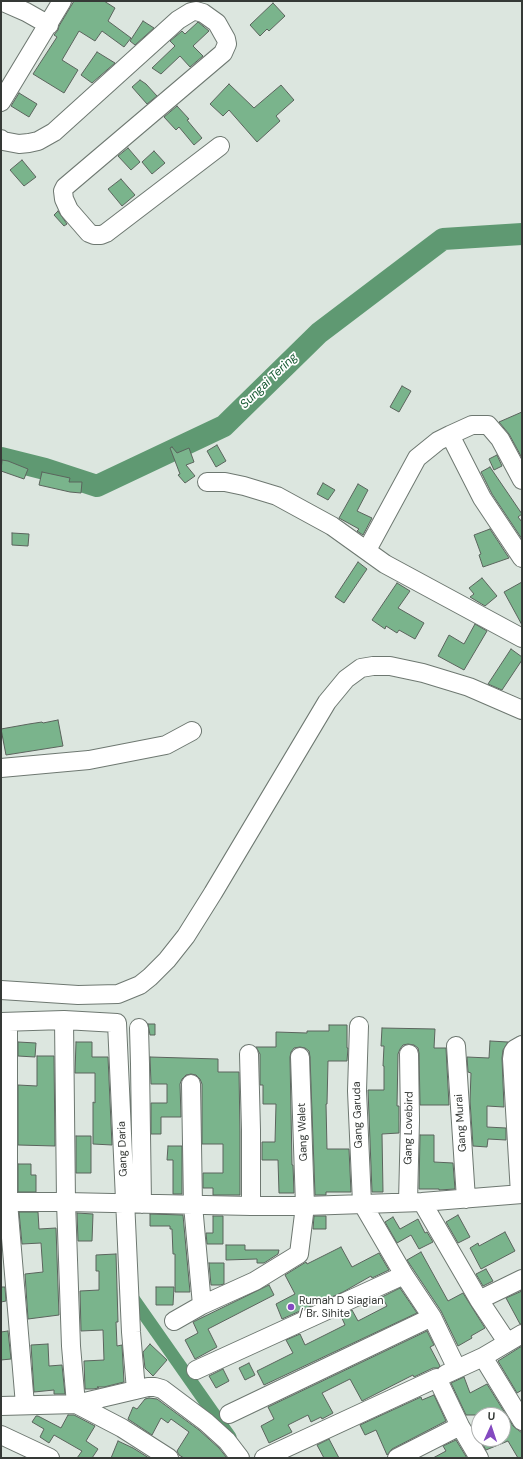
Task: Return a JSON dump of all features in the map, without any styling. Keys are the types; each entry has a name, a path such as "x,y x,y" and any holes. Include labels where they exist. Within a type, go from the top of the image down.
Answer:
{"street":[{"path":"1,1 26,12 49,25"},
{"path":"1,102 49,25 62,1"},
{"path":"1,139 3,141 19,144 29,143 38,141 54,132 178,20 191,12 196,11 203,13 217,23 226,39 227,44 223,53 65,187 63,191 64,199 69,210 89,233 101,235 106,233 220,146"},
{"path":"367,550 417,458 438,441 472,425 488,425 500,439 522,480"},
{"path":"450,435 482,498 522,558"},
{"path":"207,482 231,483 277,496 332,526 367,550 384,564 522,638"},
{"path":"1,990 78,995 118,994 140,985 150,977 167,960 186,936 327,702 346,679 361,668 390,666 423,673 469,687 522,710"},
{"path":"1,768 90,760 166,745 192,731"},
{"path":"64,1020 66,1202 71,1346 76,1404"},
{"name":"Gang Daria","path":"4,1022 64,1020 117,1024 133,1204 130,1332 136,1390"},
{"path":"4,1022 5,1202 25,1404"},
{"name":"Gang Garuda","path":"359,1026 357,1091 362,1203"},
{"path":"133,1204 140,1064 138,1028"},
{"path":"5,1202 305,1206 415,1202 521,1194 512,1059 515,1049 522,1045"},
{"name":"Gang Murai","path":"456,1046 466,1199"},
{"path":"249,1054 251,1206"},
{"name":"Gang Lovebird","path":"409,1054 410,1120 415,1202"},
{"name":"Gang Walet","path":"202,1305 255,1281 299,1254 305,1206 300,1057"},
{"path":"174,1321 202,1305 193,1205 191,1084"},
{"path":"264,1458 483,1357 515,1338 479,1300 415,1202"},
{"path":"362,1203 432,1318 456,1369"},
{"path":"196,1370 404,1274"},
{"path":"479,1300 522,1279"},
{"path":"229,1414 432,1318"},
{"path":"483,1357 516,1401 522,1421"},
{"path":"437,1378 460,1426 479,1458"},
{"path":"1,1406 25,1404 76,1404 148,1387 155,1387 162,1389 206,1422 227,1441 240,1458"},
{"path":"76,1404 122,1428 169,1458"},
{"path":"397,1458 460,1426"},
{"path":"1,1435 50,1458"}],"building":[{"path":"74,1 104,1 115,8 108,21 131,38 124,47 102,31 95,41 79,31 62,60 78,70 64,93 33,74 57,37 54,35"},
{"path":"273,3 285,16 269,31 267,29 260,36 250,25"},
{"path":"143,21 154,28 135,45 130,41"},
{"path":"198,22 209,31 193,46 203,56 190,67 180,56 161,74 152,68 175,46 170,41 182,31 185,34"},
{"path":"97,52 115,63 92,83 81,75"},
{"path":"140,80 157,96 147,104 132,87"},
{"path":"229,84 254,108 281,85 294,100 276,116 280,121 257,142 229,110 223,116 210,104"},
{"path":"19,93 37,104 29,117 11,106"},
{"path":"177,106 189,119 187,120 202,138 194,145 179,127 176,130 164,117"},
{"path":"128,148 140,162 131,170 118,156"},
{"path":"154,151 165,163 152,174 142,162"},
{"path":"22,160 36,177 24,186 10,170"},
{"path":"121,179 135,195 122,206 108,189"},
{"path":"58,211 67,224 64,226 54,215"},
{"path":"402,386 411,391 399,412 390,407"},
{"path":"522,412 522,458 509,434 499,422"},
{"path":"217,445 226,461 216,467 207,451"},
{"path":"172,447 177,453 189,448 194,462 186,465 195,476 185,483 178,475 180,474 170,448"},
{"path":"497,455 502,466 494,470 489,459"},
{"path":"2,460 28,469 24,479 1,471"},
{"path":"490,467 522,514 518,517 522,522 522,539 492,494 481,472"},
{"path":"42,472 70,478 69,482 82,482 81,493 39,485"},
{"path":"323,483 335,490 328,500 317,494"},
{"path":"358,484 368,490 357,511 372,518 363,535 357,531 359,529 339,518"},
{"path":"490,529 509,558 483,567 479,555 481,554 474,535"},
{"path":"12,533 29,534 28,546 12,545"},
{"path":"358,562 367,569 344,603 335,597"},
{"path":"482,578 497,596 485,606 470,597 474,594 469,588"},
{"path":"522,582 522,625 504,592"},
{"path":"397,583 410,591 398,608 424,623 415,639 399,630 397,633 386,626 385,629 372,620"},
{"path":"475,624 487,631 464,670 438,656 449,635 464,644"},
{"path":"511,649 522,657 522,660 502,690 488,684"},
{"path":"58,720 63,746 6,755 1,729"},
{"path":"148,1024 155,1024 155,1035 150,1035"},
{"path":"329,1025 347,1025 348,1048 347,1061 328,1061 326,1104 327,1149 349,1149 351,1192 326,1192 326,1195 315,1195 310,1057 309,1051 300,1047 294,1048 290,1057 294,1193 279,1193 278,1160 262,1160 262,1142 275,1142 276,1104 263,1104 263,1085 260,1085 260,1054 256,1047 276,1047 276,1032 307,1033 307,1031 329,1031"},
{"path":"382,1028 435,1029 434,1048 446,1048 449,1105 420,1105 418,1048 414,1045 403,1045 398,1054 397,1106 399,1106 399,1133 382,1134 383,1192 372,1192 368,1090 384,1090 384,1046 381,1046"},
{"path":"490,1041 508,1042 503,1050 502,1058 504,1107 487,1106 487,1127 506,1128 506,1140 488,1139 487,1147 473,1146 470,1101 471,1073 468,1072 467,1057 489,1058"},
{"path":"18,1042 36,1043 35,1057 18,1056"},
{"path":"76,1042 92,1042 92,1057 108,1057 112,1145 93,1144 95,1073 75,1073"},
{"path":"37,1056 54,1056 55,1146 18,1145 18,1085 37,1086"},
{"path":"150,1057 218,1059 218,1072 239,1072 240,1195 213,1195 213,1188 203,1188 203,1173 223,1173 223,1144 202,1144 202,1084 196,1075 186,1075 180,1084 181,1117 161,1117 161,1134 151,1134 151,1103 167,1103 167,1084 151,1084"},
{"path":"420,1135 434,1135 434,1162 453,1163 455,1189 419,1189"},
{"path":"76,1136 91,1136 91,1173 76,1173"},
{"path":"168,1146 182,1146 182,1194 173,1194 173,1160 167,1160"},
{"path":"18,1164 31,1164 31,1175 36,1175 36,1192 18,1192"},
{"path":"19,1212 38,1212 39,1229 56,1228 59,1315 28,1319 25,1274 43,1272 41,1243 22,1244"},
{"path":"77,1213 93,1214 92,1241 78,1241"},
{"path":"150,1214 183,1215 190,1292 175,1292 175,1254 173,1254 172,1229 170,1229 170,1226 150,1226"},
{"path":"458,1215 470,1237 458,1243 446,1222"},
{"path":"213,1216 223,1216 223,1244 207,1244 206,1233 213,1233"},
{"path":"314,1216 326,1216 326,1229 313,1229"},
{"path":"393,1217 400,1229 418,1219 425,1233 427,1232 433,1242 419,1249 411,1235 397,1243 385,1222"},
{"path":"505,1232 515,1251 481,1269 470,1248 478,1243 479,1246"},
{"path":"226,1245 245,1245 245,1250 279,1250 278,1254 264,1263 257,1263 257,1259 226,1260"},
{"path":"341,1247 352,1267 379,1253 389,1270 372,1278 371,1276 343,1292 282,1319 276,1304 295,1294 285,1275 306,1262 307,1264"},
{"path":"421,1252 448,1301 463,1293 485,1328 458,1346 441,1311 407,1260"},
{"path":"116,1254 118,1322 116,1322 117,1346 122,1345 124,1382 104,1387 97,1387 99,1388 85,1389 84,1361 104,1360 103,1330 81,1331 80,1291 99,1290 99,1271 96,1271 96,1255"},
{"path":"209,1263 224,1263 224,1284 211,1285"},
{"path":"486,1269 493,1281 483,1286 476,1274"},
{"path":"269,1285 274,1295 208,1329 217,1347 195,1359 185,1340 198,1333 193,1322"},
{"path":"1,1287 5,1287 6,1301 1,1302"},
{"path":"156,1287 174,1287 173,1305 156,1305"},
{"path":"400,1288 417,1313 264,1385 257,1371 293,1353 286,1340 300,1334 305,1345 345,1325 341,1316 352,1310 358,1321 387,1306 382,1297"},
{"path":"522,1291 522,1324 520,1324 506,1298"},
{"path":"8,1331 11,1359 1,1360 1,1332"},
{"path":"427,1331 434,1345 430,1347 440,1366 438,1368 433,1368 414,1377 413,1375 362,1401 350,1379 322,1393 333,1413 322,1419 321,1417 311,1422 308,1415 288,1425 292,1432 269,1443 261,1426 274,1419 268,1407"},
{"path":"48,1344 49,1366 62,1365 65,1394 54,1394 54,1390 34,1392 31,1345"},
{"path":"150,1344 167,1360 153,1376 145,1368 143,1352"},
{"path":"522,1346 522,1390 517,1393 498,1361"},
{"path":"249,1363 255,1375 245,1380 239,1368"},
{"path":"223,1369 229,1381 216,1388 209,1376"},
{"path":"464,1377 470,1393 487,1384 501,1407 471,1407 471,1415 466,1415 451,1383"},
{"path":"434,1395 446,1421 392,1449 387,1455 376,1430 365,1435 360,1425 421,1397 422,1400"},
{"path":"145,1399 157,1399 199,1430 219,1448 227,1458 184,1458 179,1455 177,1451 189,1432 171,1419 168,1423 161,1418 152,1435 128,1419 133,1407 137,1409"},
{"path":"68,1415 74,1415 95,1426 86,1441 98,1449 92,1458 77,1458 82,1451 54,1435 49,1443 40,1437 44,1429 32,1422 36,1416 38,1416 61,1428"},
{"path":"511,1423 522,1433 522,1458 518,1458 511,1446"},
{"path":"329,1439 339,1458 324,1458 317,1445"},
{"path":"456,1440 467,1458 433,1458 446,1451 443,1446"},
{"path":"118,1441 133,1448 149,1458 111,1458"},
{"path":"484,1447 493,1447 486,1450"}],"waterway":[{"name":"Sungai Tering","path":"1,458 45,469 97,486 224,426 319,333 443,239 522,234"},
{"path":"132,1292 132,1297 230,1437"}],"place":[{"name":"Rumah D Siagian / Br. Sihite","path":"291,1307"}]}
